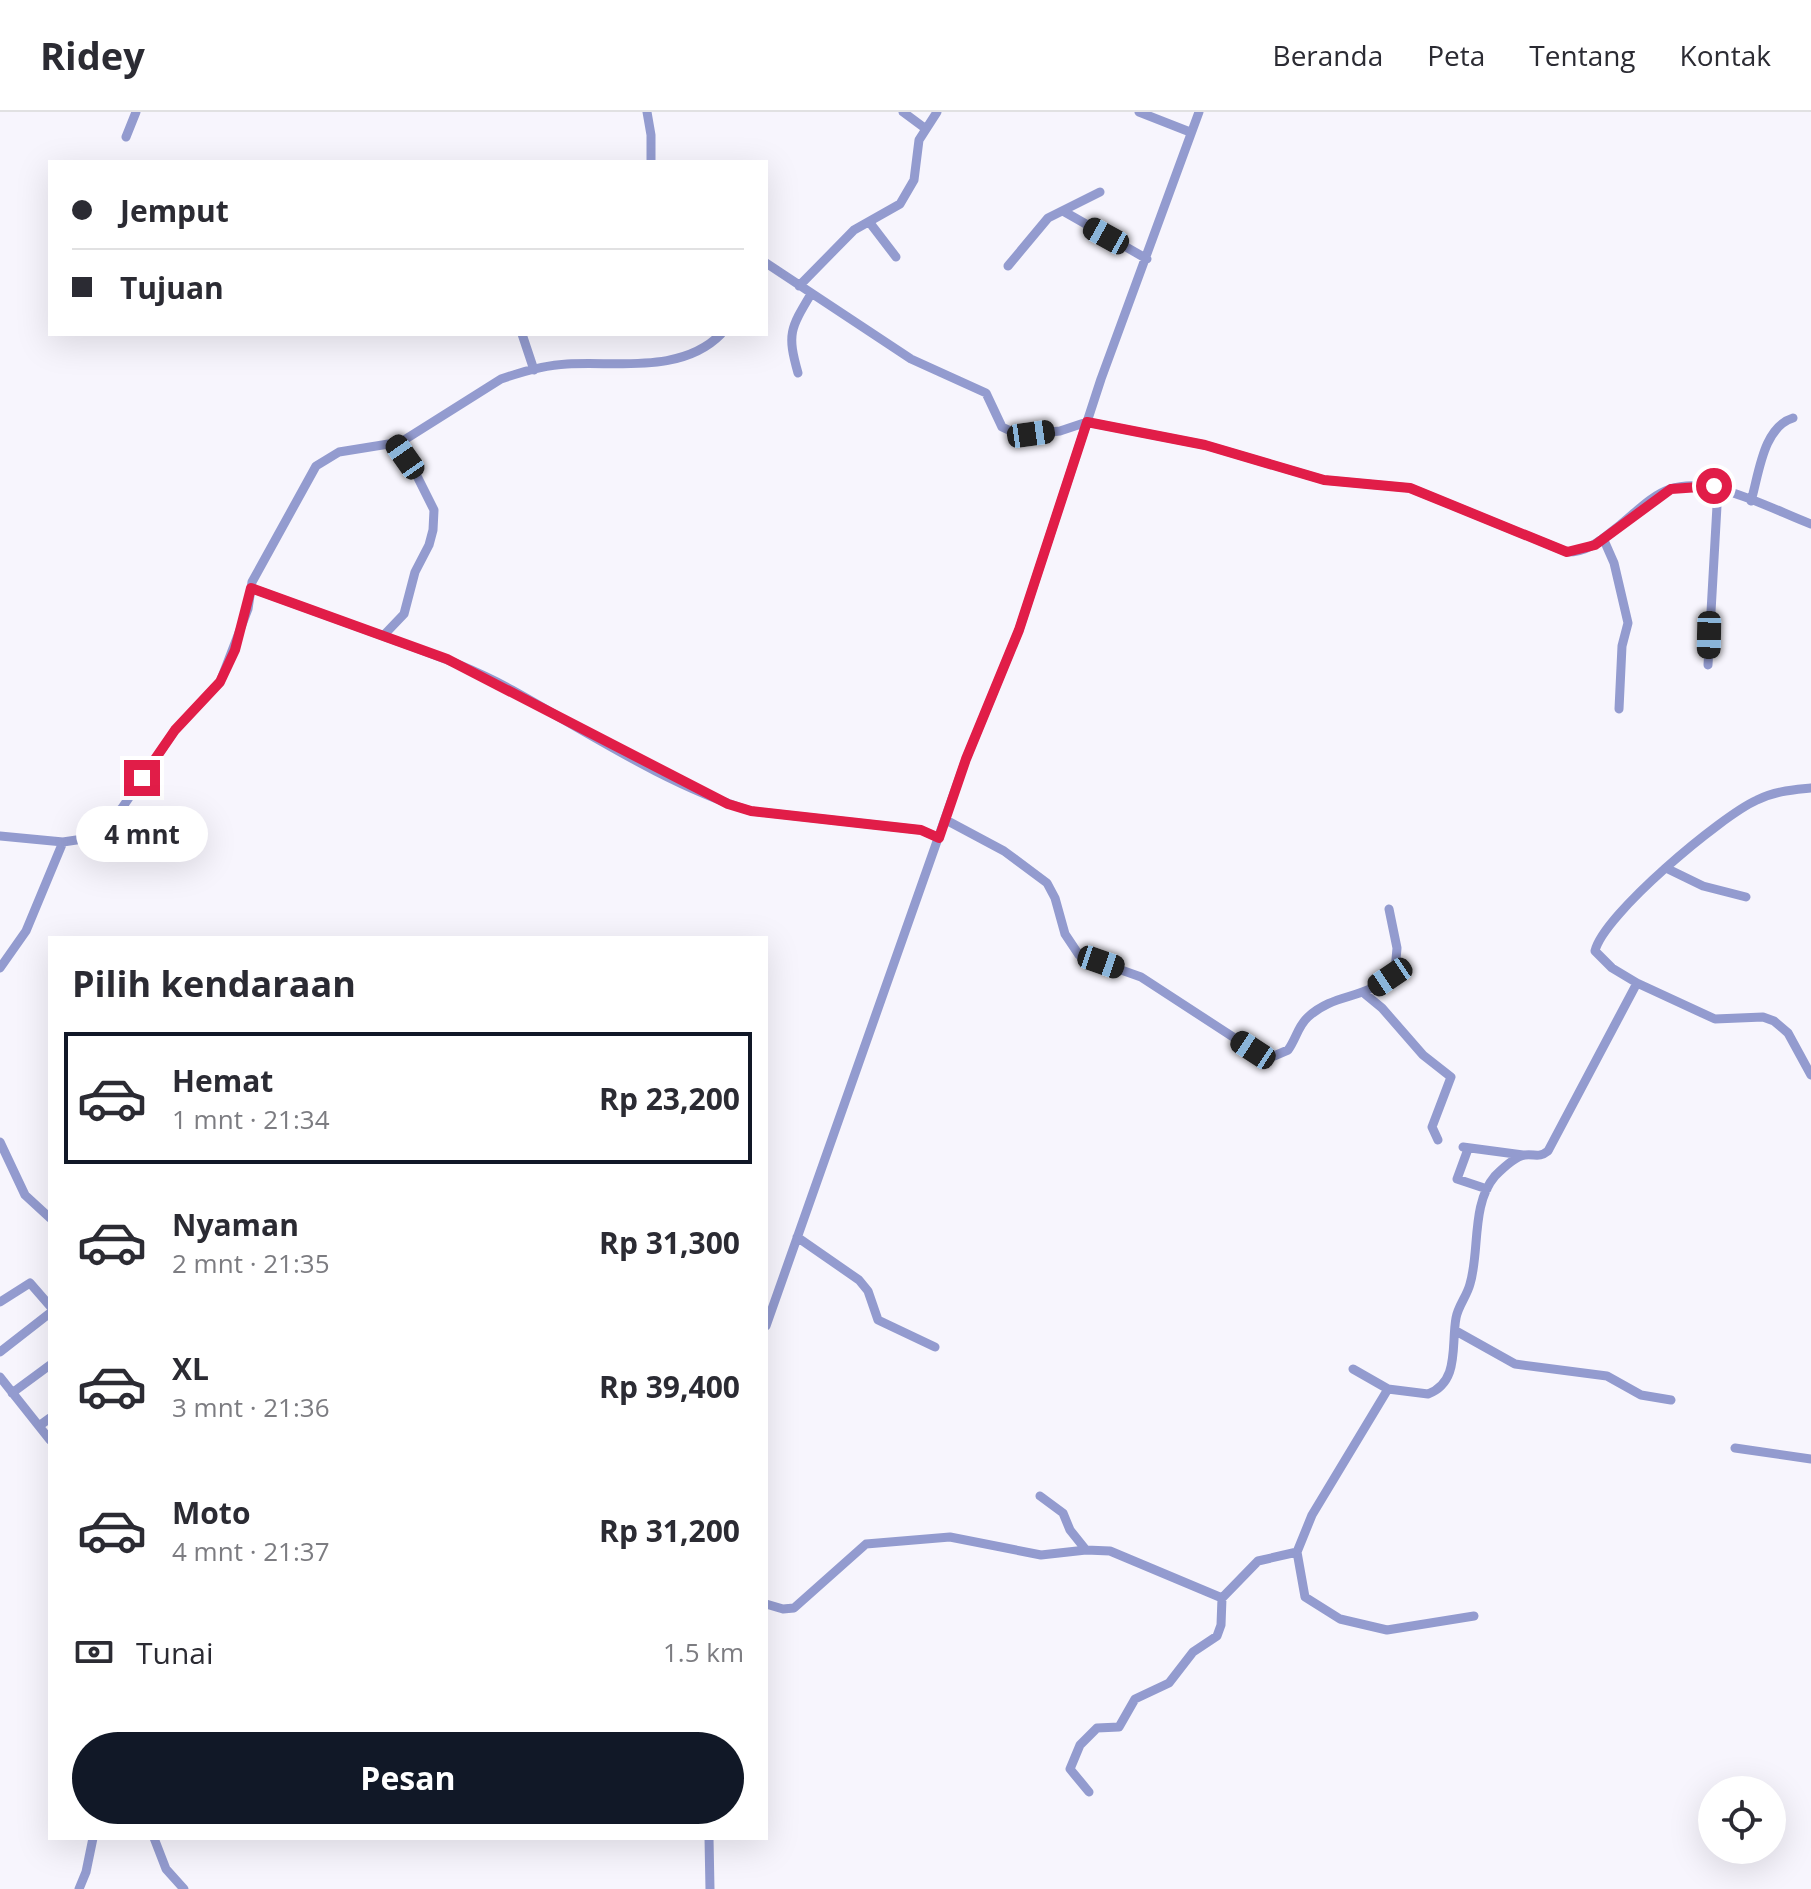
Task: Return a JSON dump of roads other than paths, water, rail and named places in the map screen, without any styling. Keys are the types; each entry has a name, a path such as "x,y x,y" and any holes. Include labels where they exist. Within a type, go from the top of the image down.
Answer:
{"street":[{"path":"126,137 136,112"},
{"path":"647,112 651,160"},
{"path":"903,112 926,129"},
{"path":"799,286 854,230 889,213 908,193 916,171 917,146 937,112"},
{"path":"1139,112 1190,132"},
{"path":"768,1320 966,759 1019,630 1087,422 1190,132 1201,113"},
{"path":"1008,266 1048,218 1100,192"},
{"path":"1063,211 1147,259"},
{"path":"870,223 896,257"},
{"path":"768,264 911,359 986,393 1002,427 1009,431 1031,434 1060,431 1087,422 1205,445 1324,480 1410,488 1567,552 1587,549 1671,489 1698,485 1718,488 1811,524"},
{"path":"798,373 791,327 811,294"},
{"path":"523,336 534,370"},
{"path":"0,836 63,842 83,839 98,832 114,816 175,730 220,682 235,650 251,588 316,466 339,452 395,443 449,414 501,379 565,364 667,360 704,346 718,336"},
{"path":"1751,501 1772,433 1780,422 1793,418"},
{"path":"383,636 404,614 415,572 433,530 434,510 414,470 395,443"},
{"path":"1708,665 1718,488"},
{"path":"1603,538 1614,563 1628,623 1622,646 1619,709"},
{"path":"251,588 447,659 728,804 751,811 921,830 939,838"},
{"path":"1811,788 1771,794 1714,826 1684,850 1668,869 1624,908 1596,947 1599,958 1637,983 1715,1019 1763,1017 1774,1021 1788,1033 1811,1075"},
{"path":"946,820 1004,851 1047,883 1055,898 1065,934 1079,955 1141,977 1259,1053 1282,1053 1294,1042 1299,1028 1310,1015 1337,998 1365,994 1395,971 1397,948 1389,909"},
{"path":"0,968 26,931 63,842"},
{"path":"1668,869 1703,886 1746,897"},
{"path":"1487,1189 1457,1179 1465,1148 1539,1157 1548,1151 1637,983"},
{"path":"1365,994 1382,1008 1423,1055 1451,1077 1432,1127 1438,1140"},
{"path":"0,1142 25,1195 48,1216"},
{"path":"1353,1369 1382,1396 1424,1395 1441,1387 1450,1370 1456,1316 1471,1282 1478,1226 1487,1189 1494,1177 1524,1155"},
{"path":"797,1237 859,1280 868,1291 878,1320 935,1347"},
{"path":"0,1302 30,1283 48,1304"},
{"path":"0,1352 48,1315"},
{"path":"1456,1331 1515,1364 1602,1375 1647,1397 1671,1400"},
{"path":"12,1393 48,1366"},
{"path":"0,1377 48,1437"},
{"path":"1382,1396 1312,1515 1297,1552 1305,1597 1346,1621 1387,1630 1474,1616"},
{"path":"39,1426 48,1419"},
{"path":"1735,1448 1811,1459"},
{"path":"1040,1496 1063,1513 1070,1530 1086,1550"},
{"path":"768,1605 783,1609 794,1608 855,1551 874,1541 950,1537 1041,1555 1110,1551 1222,1598"},
{"path":"1089,1792 1070,1769 1080,1745 1097,1728 1119,1727 1135,1699 1169,1683 1190,1655 1217,1636 1221,1625 1222,1598 1258,1561 1297,1552"},
{"path":"79,1889 93,1840"},
{"path":"155,1840 166,1869 184,1889"},
{"path":"709,1840 710,1889"}]}
